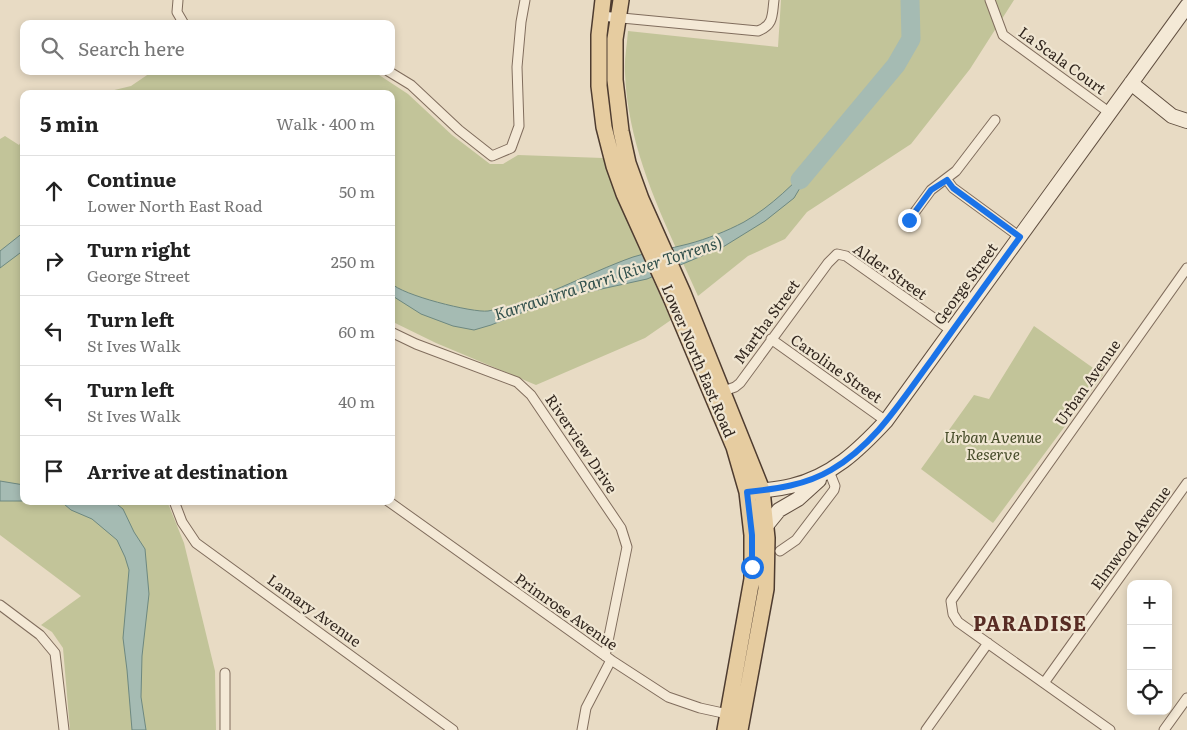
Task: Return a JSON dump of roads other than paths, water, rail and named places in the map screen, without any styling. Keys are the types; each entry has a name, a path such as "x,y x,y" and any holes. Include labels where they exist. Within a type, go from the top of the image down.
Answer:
{"main road":[{"name":"Lower North East Road","path":"603,0 598,71 603,118 616,173 643,219 673,287 718,394 734,447 755,492 766,526 768,570 766,590 734,725"},
{"name":"Lower North East Road","path":"620,0 614,61 617,111 643,219"},
{"name":"Lower North East Road","path":"734,725 752,579 752,535 755,492"}],"street":[{"path":"178,0 177,12 182,20"},
{"path":"395,75 411,85 459,130 492,156 511,148 519,126 517,68 525,0"},
{"path":"601,16 758,31 766,28 771,22 774,0"},
{"name":"La Scala Court","path":"990,0 1004,35 1110,113"},
{"name":"George Street","path":"766,526 779,510 798,499 830,471 856,452 886,421 1187,6"},
{"path":"1131,83 1172,116 1187,121"},
{"path":"909,220 931,190 956,172 995,120"},
{"path":"947,180 953,188 1020,237"},
{"name":"Alder Street","path":"837,254 846,256 952,331"},
{"name":"Martha Street","path":"718,394 737,386 770,339 837,254"},
{"name":"Urban Avenue","path":"988,643 958,622 953,614 951,601 1187,268"},
{"name":"Riverview Drive","path":"395,334 416,344 516,382 531,395 621,528 627,547 608,658 586,708 582,730"},
{"name":"Caroline Street","path":"770,339 886,421"},
{"path":"780,551 796,540 834,490 835,486 830,471"},
{"name":"George Street","path":"755,492 791,486 830,471"},
{"name":"Elmwood Avenue","path":"1044,683 1187,483"},
{"name":"Lamary Avenue","path":"176,505 182,522 196,543 453,730"},
{"name":"Primrose Avenue","path":"394,505 608,658 676,701 734,725"},
{"path":"0,604 40,635 55,653 64,730"},
{"path":"926,730 988,643 1110,730"},
{"path":"224,730 225,672"},
{"path":"1164,730 1187,698"}],"water":[{"path":"816,161 794,198 765,221 723,247 647,279 556,299 474,330 453,326 421,314 395,298 395,286 422,298 468,309 488,311 507,307 544,294 633,257 681,246 717,234 754,216 791,186"},
{"path":"20,235 20,253 0,268 0,251"},
{"path":"0,481 20,484 20,501 0,501"},
{"path":"65,505 118,505 123,509 145,549 149,594 142,656 141,697 146,730 132,730 123,638 129,570 125,557 117,540 92,519 71,510"}],"waterway":[{"name":"Karrawirra Parri (River Torrens)","path":"800,180 896,65 911,39 910,0"}],"district":[{"name":"PARADISE","path":"1030,624"}],"park label":[{"name":"Urban Avenue Reserve","path":"993,446"}]}
